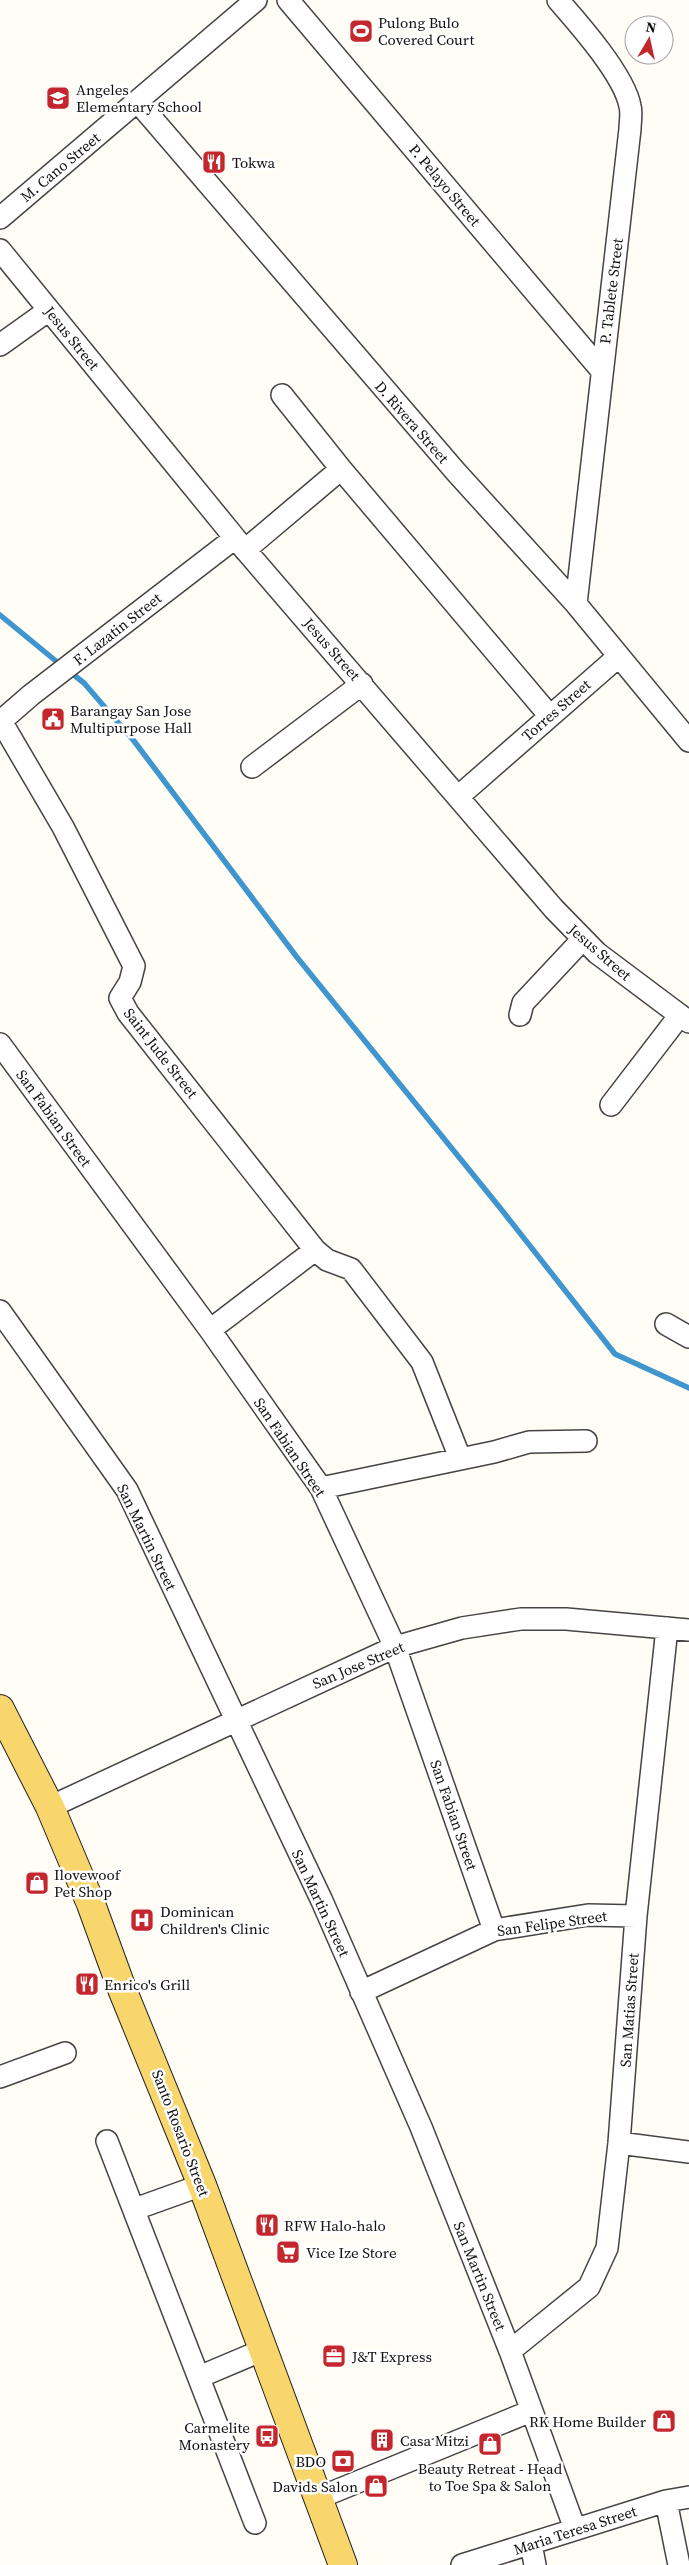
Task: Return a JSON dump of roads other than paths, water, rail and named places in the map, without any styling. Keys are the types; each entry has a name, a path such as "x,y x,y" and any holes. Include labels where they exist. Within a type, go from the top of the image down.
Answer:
{"main road":[{"name":"Santo Rosario Street","path":"0,1709 50,1807 202,2185 316,2499 343,2565"}],"street":[{"name":"M. Cano Street","path":"0,218 256,0"},
{"name":"P. Pelayo Street","path":"288,0 602,371"},
{"name":"P. Tablete Street","path":"558,0 580,25 620,80 630,106 630,130 576,604"},
{"name":"D. Rivera Street","path":"137,101 456,472 576,604 689,741"},
{"name":"Jesus Street","path":"0,250 240,544 582,940 685,1019"},
{"path":"0,345 49,310"},
{"path":"282,395 341,469 549,715"},
{"name":"F. Lazatin Street","path":"1,722 31,696 102,641 240,544 341,469"},
{"name":"Torres Street","path":"459,796 549,715 619,656"},
{"path":"252,767 362,684"},
{"name":"Saint Jude Street","path":"1,722 63,827 134,966 130,982 120,998 128,1013 315,1250"},
{"path":"520,1015 523,1003 582,940"},
{"path":"611,1105 685,1019"},
{"name":"San Fabian Street","path":"0,1044 210,1330 321,1488 395,1647 494,1930"},
{"path":"210,1330 315,1250 327,1260 350,1269 355,1273 422,1362 460,1458"},
{"name":"San Martin Street","path":"0,1311 127,1490 234,1720 322,1901 421,2127 510,2351 575,2529"},
{"path":"666,1324 689,1338"},
{"path":"321,1488 494,1452 529,1442 586,1441"},
{"name":"San Jose Street","path":"50,1807 234,1720 395,1647 478,1624 521,1618 566,1619 689,1630"},
{"name":"San Matias Street","path":"510,2351 588,2287 607,2248 619,2143 636,1916 667,1628"},
{"name":"San Felipe Street","path":"361,1992 494,1930 588,1915 636,1916"},
{"path":"0,2077 65,2053"},
{"path":"107,2141 135,2209 255,2523"},
{"path":"619,2143 689,2152"},
{"path":"135,2209 202,2185"},
{"path":"199,2378 262,2350"},
{"path":"316,2499 531,2411"},
{"name":"Maria Teresa Street","path":"462,2565 533,2555 575,2529 666,2501 689,2497"},
{"path":"666,2501 679,2565"}],"waterway":[{"path":"0,615 62,666"},
{"path":"70,672 84,683 134,741 296,956 501,1209 615,1354 689,1388"}],"place":[{"name":"Pulong Bulo Covered Court","path":"361,31"},
{"name":"Angeles Elementary School","path":"58,98"},
{"name":"Tokwa","path":"214,162"},
{"name":"Barangay San Jose Multipurpose Hall","path":"53,719"},
{"name":"Ilovewoof Pet Shop","path":"37,1883"},
{"name":"Dominican Children's Clinic","path":"142,1920"},
{"name":"Enrico's Grill","path":"87,1984"},
{"name":"RFW Halo-halo","path":"267,2225"},
{"name":"Vice Ize Store","path":"288,2252"},
{"name":"J&T Express","path":"334,2356"},
{"name":"RK Home Builder","path":"664,2421"},
{"name":"Carmelite Monastery","path":"267,2436"},
{"name":"Casa Mitzi","path":"382,2440"},
{"name":"Beauty Retreat - Head to Toe Spa & Salon","path":"490,2444"},
{"name":"BDO","path":"343,2461"},
{"name":"Davids Salon","path":"376,2486"}]}
